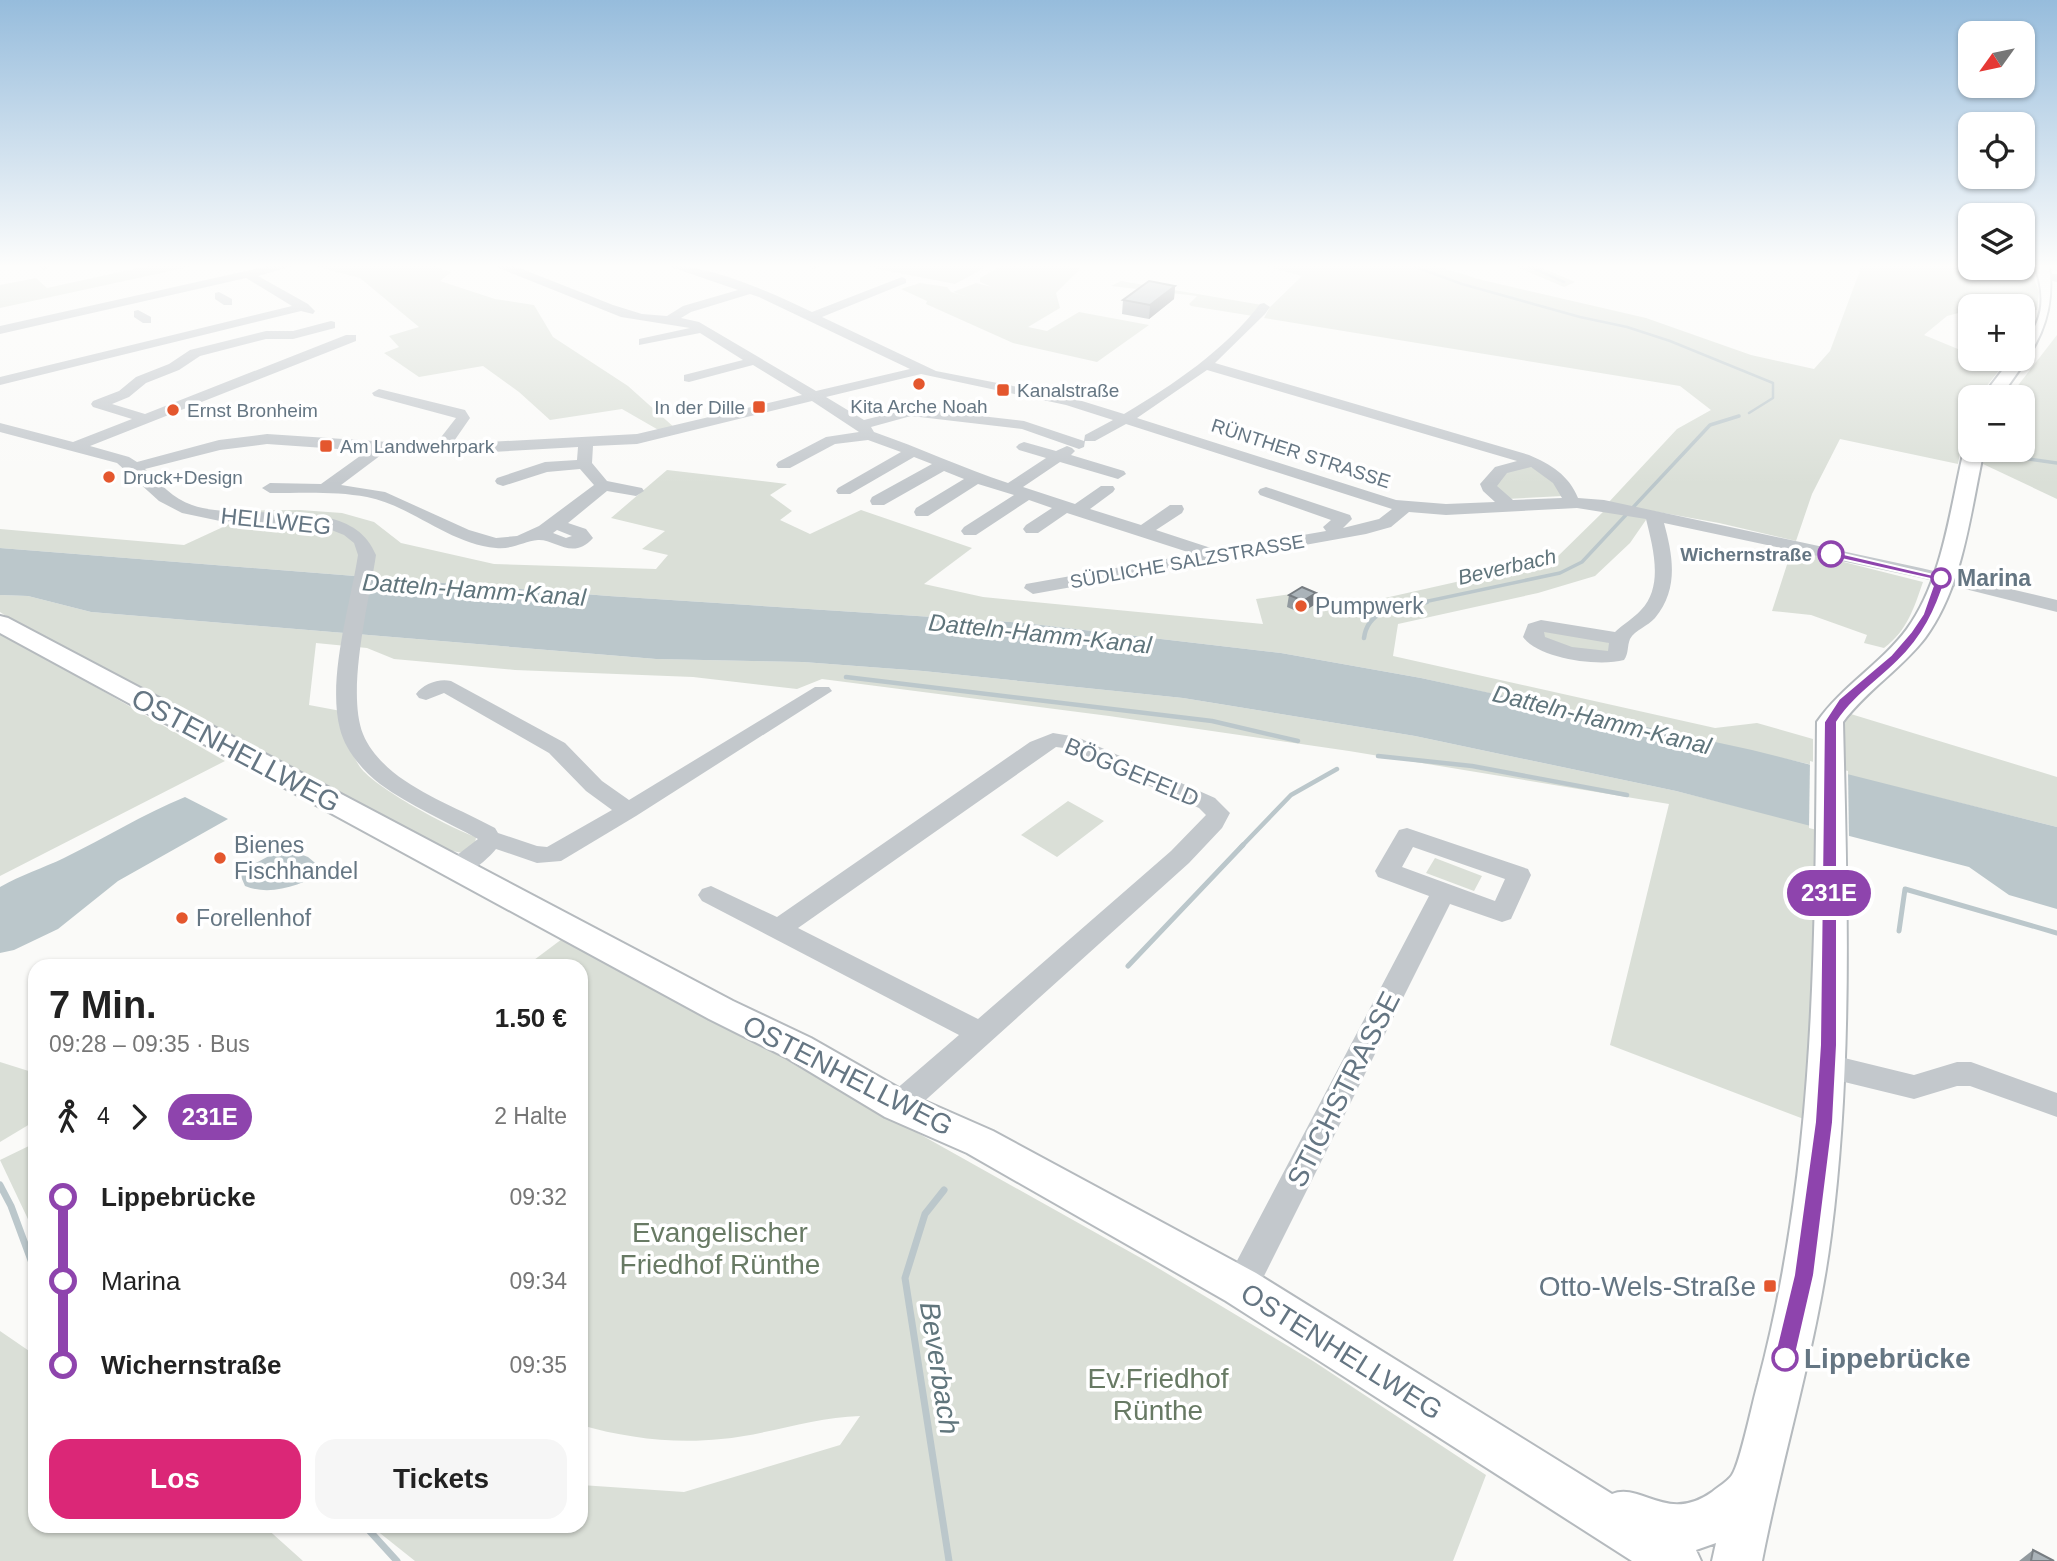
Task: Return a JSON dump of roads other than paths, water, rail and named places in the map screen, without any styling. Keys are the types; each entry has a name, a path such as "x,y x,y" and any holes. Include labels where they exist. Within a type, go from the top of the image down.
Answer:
{"main road":[{"path":"1737,1561 1750,1491 1801,1295 1817,1185 1828,1066 1830,722 1844,701 1895,658 1916,634 1928,614 1954,537 1971,462"},
{"name":"OSTENHELLWEG","path":"0,623 721,1010 799,1048 898,1106 980,1142 1241,1287 1676,1561"},
{"path":"1579,1499 1644,1522 1677,1530 1698,1528 1716,1518 1750,1491"},
{"path":"1579,1499 1646,1561"}],"street":[{"path":"0,381 177,338"},
{"path":"146,419 98,404 124,394 141,380 174,367 195,353 255,338"},
{"path":"76,446 351,338"},
{"path":"643,342 662,338"},
{"path":"716,338 865,430 912,452 976,478 1218,556"},
{"name":"RÜNTHER STRASSE","path":"855,338 922,370 950,379 1047,395 1405,507 1461,510 1507,504 1571,501 1636,512 2057,606"},
{"path":"1090,438 1175,390 1235,338"},
{"path":"689,378 754,361"},
{"path":"1206,365 1533,462 1562,482 1571,501"},
{"path":"136,467 219,445 267,439 439,450 586,443 661,435 922,370"},
{"path":"379,393 462,415 439,450"},
{"path":"783,465 831,440 911,412 1024,425 1079,444 1059,456 970,531"},
{"name":"HELLWEG","path":"0,427 110,455 136,467 166,498 183,508 226,517 310,520 341,527 363,541 366,564 348,706 350,727 365,755 385,777 406,791 487,834 490,839 509,842 541,857 552,855 628,811 822,691"},
{"path":"586,443 584,464 603,485 636,491"},
{"path":"1024,447 1118,474"},
{"path":"326,489 381,448"},
{"path":"844,491 912,452"},
{"path":"1507,504 1488,484 1501,470 1533,462"},
{"path":"503,481 545,467 584,464"},
{"path":"878,500 944,464"},
{"path":"922,512 976,478"},
{"path":"270,488 326,489 377,494 413,512 498,544 518,541 556,524 603,485"},
{"path":"1032,529 1107,489"},
{"name":"SÜDLICHE SALZSTRASSE","path":"1266,492 1344,519 1332,527 1340,534"},
{"name":"SÜDLICHE SALZSTRASSE","path":"1033,588 1340,534 1385,523 1405,507"},
{"path":"1144,531 1176,509"},
{"path":"1621,639 1649,613 1657,601 1663,583 1665,564 1636,512"},
{"path":"537,533 566,544 584,538 580,533 556,524"},
{"path":"426,694 444,685 557,748 594,786 628,811"},
{"name":"BÖGGEFELD","path":"777,930 1045,742 1069,742 1214,808 1218,813 1214,823 1180,857 898,1106"},
{"path":"1407,836 1519,876 1502,913 1444,891 1387,871 1407,836"},
{"path":"457,868 486,846 490,839"},
{"name":"STICHSTRASSE","path":"1241,1287 1444,891"},
{"path":"711,895 980,1033"},
{"path":"1828,1066 1914,1087 1957,1074 1971,1074 2057,1105"}],"water":[{"name":"Datteln-Hamm-Kanal","path":"0,548 609,596 1024,623 1281,653 1421,678 1752,750 2057,827 2057,909 2009,895 1969,867 1676,791 1415,736 1183,698 923,671 803,662 656,659 91,612 28,596 0,595"},
{"path":"185,797 228,819 118,881 58,929 14,950 0,953 0,887"},
{"path":"284,848 308,857 326,872 297,885 276,890 245,886 239,872"}],"waterway":[{"name":"Beverbach","path":"1660,338 1773,383 1773,398 1749,413"},
{"name":"Beverbach","path":"1419,603 1560,573 1582,562 1710,425 1739,416"},
{"name":"Beverbach","path":"2035,460 2057,463"},
{"name":"Beverbach","path":"1364,638 1367,628 1379,614 1397,607 1427,602"},
{"path":"846,677 1212,721 1298,741"},
{"path":"1378,756 1472,766 1627,795"},
{"name":"Beverbach","path":"1241,847 1291,795 1337,769"},
{"name":"Beverbach","path":"1128,966 1243,845"},
{"path":"1899,931 1905,889 2057,933"},
{"path":"0,1185 28,1252"},
{"name":"Beverbach","path":"944,1190 925,1214 905,1278 949,1561"},
{"path":"371,1533 397,1561"}],"place":[{"name":"Kita Arche Noah","path":"919,384"},
{"name":"Kanalstraße","path":"1003,390"},
{"name":"In der Dille","path":"759,407"},
{"name":"Ernst Bronheim","path":"173,410"},
{"name":"Am Landwehrpark","path":"326,446"},
{"name":"Druck+Design","path":"109,477"},
{"name":"Wichernstraße","path":"1831,554"},
{"name":"Marina","path":"1941,578"},
{"name":"Pumpwerk","path":"1301,606"},
{"name":"Bienes Fischhandel","path":"220,858"},
{"name":"Forellenhof","path":"182,918"},
{"name":"Otto-Wels-Straße","path":"1770,1286"},
{"name":"Lippebrücke","path":"1785,1358"}],"park label":[{"name":"Evangelischer Friedhof Rünthe","path":"720,1248"},
{"name":"Ev.Friedhof Rünthe","path":"1158,1394"}]}
